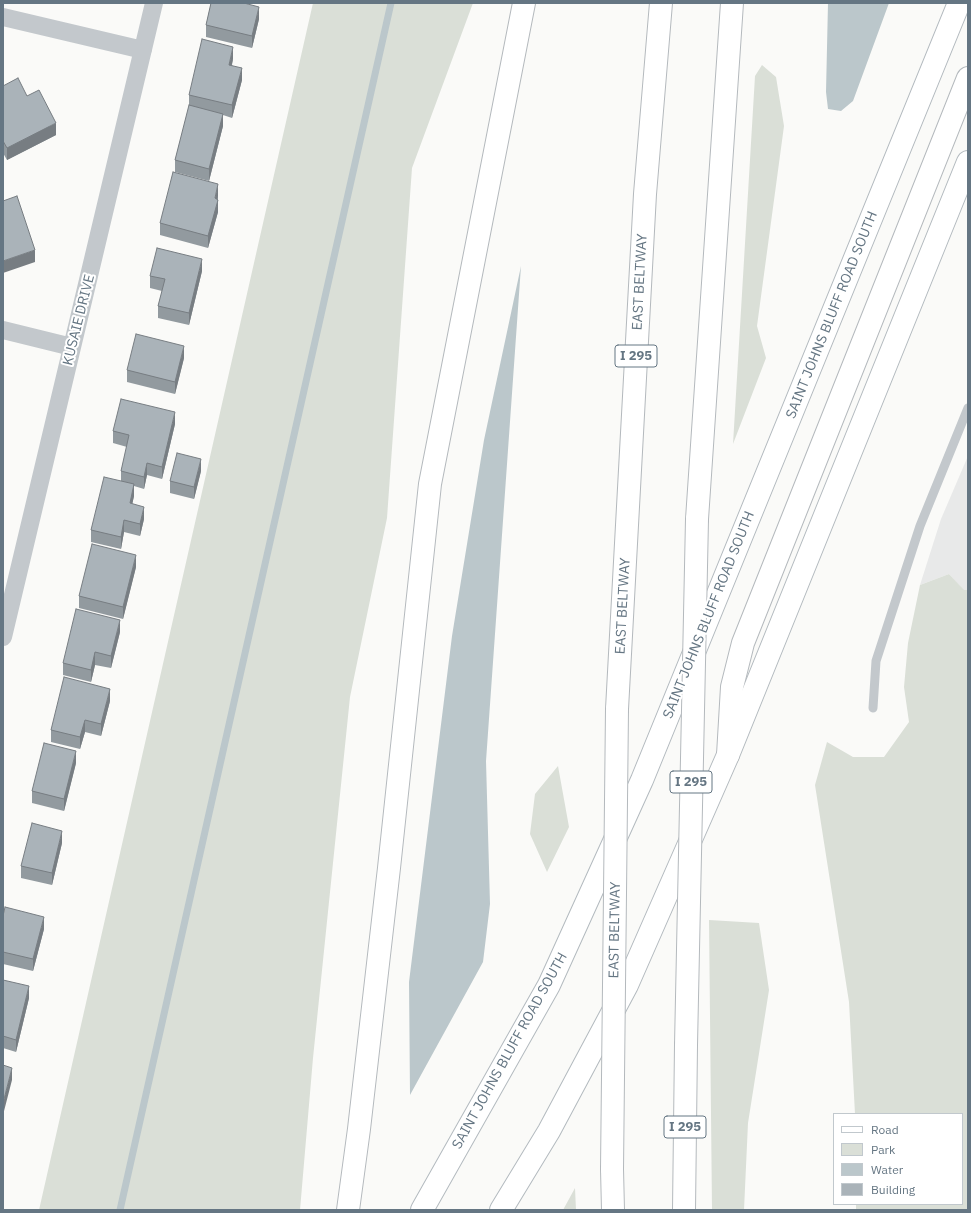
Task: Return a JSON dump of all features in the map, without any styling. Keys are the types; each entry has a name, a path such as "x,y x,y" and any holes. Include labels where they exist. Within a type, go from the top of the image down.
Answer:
{"main road":[{"path":"348,1210 390,868 430,484 524,3"},
{"name":"EAST BELTWAY","path":"613,1210 612,1169 618,709 645,194 661,3"},
{"name":"I 295","path":"684,1210 697,519 732,3"},
{"name":"SAINT JOHNS BLUFF ROAD SOUTH","path":"422,1210 549,985 632,801 959,3"},
{"path":"728,755 732,687 743,643 968,78"},
{"path":"502,1210 549,1131 627,985 728,755 968,162"}],"street":[{"name":"KUSAIE DRIVE","path":"3,632 126,126 154,3"},
{"path":"3,17 143,50"},
{"path":"3,330 72,347"}],"lane":[{"path":"873,708 876,661 920,526 968,408"}],"shaded area":[{"path":"968,456 968,590 964,591 949,574 920,585 941,519"}],"green space":[{"path":"313,3 473,3 412,168 387,518 350,697 313,1058 300,1210 39,1210"},
{"path":"762,65 776,77 784,126 757,326 766,358 733,444 755,76"},
{"path":"949,574 964,590 968,590 968,1210 856,1210 856,1205 963,1205 963,1113 855,1113 849,1002 815,785 827,742 853,757 884,757 909,722 904,687 908,643 920,585"},
{"path":"558,766 569,827 547,872 530,834 535,794"},
{"path":"709,920 759,923 769,990 748,1123 744,1210 712,1210"},
{"path":"575,1188 576,1210 563,1210"}],"water":[{"path":"828,3 889,3 853,101 841,111 828,109 826,92"},
{"path":"521,266 486,761 490,904 483,962 410,1095 409,982 452,636 484,440"}],"building":[{"path":"211,3 244,3 259,7 252,36 206,25"},
{"path":"202,39 233,47 229,65 242,68 232,105 189,95"},
{"path":"18,78 27,96 39,90 56,123 7,148 3,141 3,86"},
{"path":"189,105 223,114 209,169 175,160"},
{"path":"173,172 218,184 215,198 218,200 208,236 160,223"},
{"path":"17,196 35,250 3,261 3,201"},
{"path":"157,248 202,259 189,313 158,306 165,279 150,276"},
{"path":"136,334 184,346 175,382 127,370"},
{"path":"121,399 175,412 162,467 147,463 144,477 121,471 129,435 113,431"},
{"path":"177,453 201,459 194,487 170,481"},
{"path":"104,477 134,484 130,503 144,507 140,524 124,520 121,537 91,530"},
{"path":"92,544 136,555 123,607 79,596"},
{"path":"76,609 120,620 111,656 95,652 91,670 63,663"},
{"path":"64,677 110,689 101,724 85,720 80,737 51,730"},
{"path":"44,743 76,751 64,799 32,791"},
{"path":"32,823 62,831 52,873 21,866"},
{"path":"5,907 44,917 33,959 3,952 3,916"},
{"path":"3,980 29,986 16,1040 3,1036"},
{"path":"3,1065 12,1068 3,1103"}],"waterway":[{"path":"120,1210 391,3"}]}
